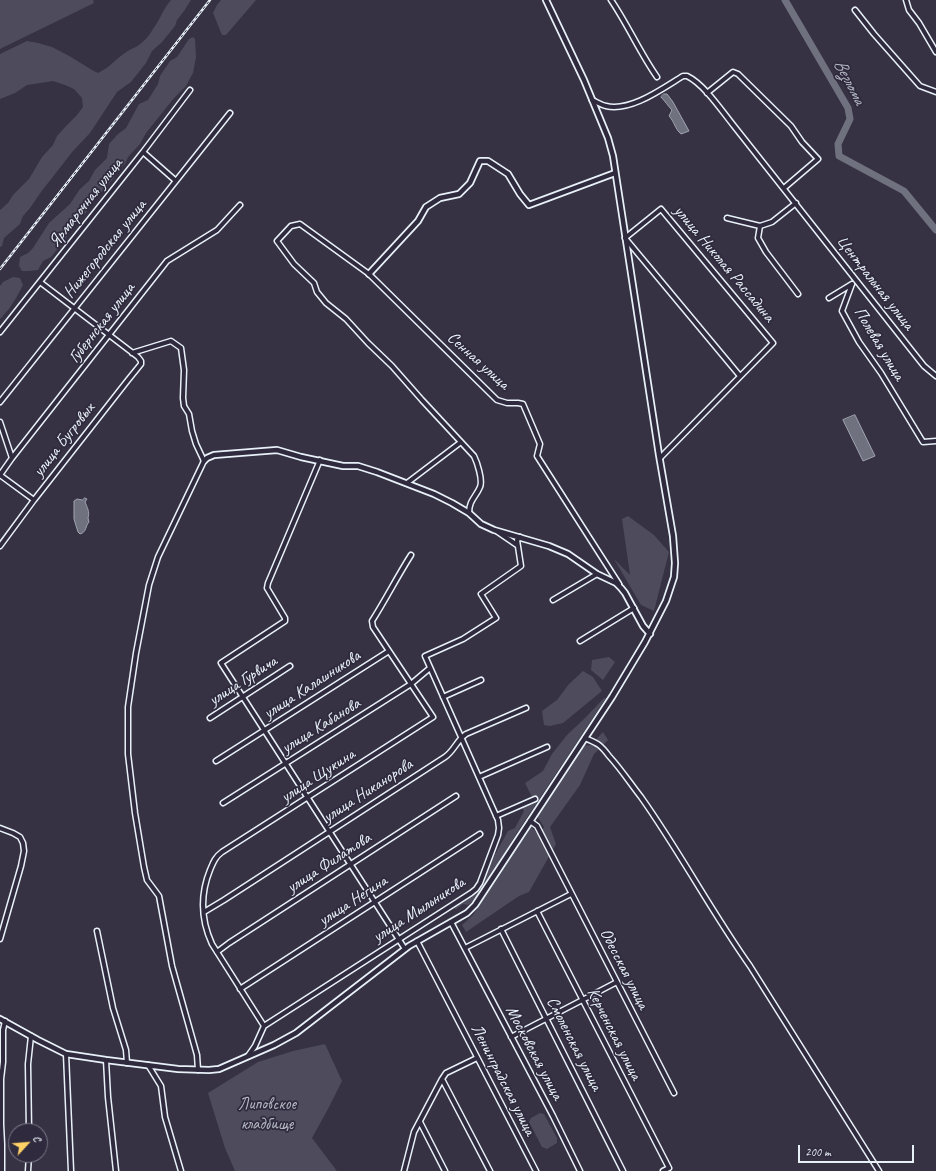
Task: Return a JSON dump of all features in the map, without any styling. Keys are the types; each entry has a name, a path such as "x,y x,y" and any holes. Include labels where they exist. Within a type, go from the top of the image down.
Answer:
{"street":[{"path":"2,1020 66,1054 127,1063 198,1070 219,1068 284,1040 307,1025 405,949 466,913 475,905 612,697 650,634 669,592 674,577 675,563 673,536 616,173 610,146 584,80 546,0"},
{"path":"611,0 657,78"},
{"path":"906,0 910,10 936,52"},
{"path":"855,10 920,86 936,92"},
{"path":"707,93 733,72 738,74 790,126 802,142 818,159 784,188"},
{"name":"Центральная улица","path":"592,100 606,106 618,107 645,98 685,76 695,80 784,188 924,366 936,376"},
{"name":"Ярмарочная улица","path":"0,332 143,152 190,90"},
{"name":"Нижегородская улица","path":"0,402 230,113"},
{"path":"143,152 176,181"},
{"path":"369,274 407,234 418,221 426,207 440,198 459,194 470,183 480,161 488,161 508,174 520,194 529,205 616,173"},
{"path":"727,218 760,226 772,222 796,203"},
{"name":"Губернская улица","path":"0,475 167,261 217,230 240,205"},
{"name":"улица Николая Рассадина","path":"660,458 773,343 661,209 625,238 740,376"},
{"name":"Сенная улица","path":"462,442 392,366 346,320 326,304 314,283 294,264 277,241 291,226 300,224 369,274 497,400 507,403 518,402 523,404 540,444 537,456 621,588"},
{"path":"760,226 758,238 766,252 798,294"},
{"path":"829,298 852,284 855,279"},
{"path":"40,282 132,353 171,341 181,348 184,374 184,406 189,414 196,444 204,461"},
{"name":"Полевая улица","path":"852,284 842,310 860,342 881,373 923,442 936,441"},
{"name":"улица Бугровых","path":"0,546 34,500 141,364 138,357 132,353"},
{"path":"0,422 12,458"},
{"path":"407,483 462,442 476,459 481,481 480,488 469,505 469,513"},
{"path":"198,1070 198,1062 176,984 167,944 159,896 146,876 138,838 128,754 128,707 136,653 149,585 158,557 204,461 214,455 274,450 343,466 358,466 407,483 443,498 469,513 481,524 494,530 517,545 517,540 520,537"},
{"path":"320,460 268,583 267,588 285,618 285,622 221,663 405,949"},
{"path":"0,475 34,500"},
{"path":"494,530 549,546 568,554 597,574 610,580 621,588 634,608 643,626 650,634"},
{"name":"улица Мыльникова","path":"264,1026 476,889 480,883 498,835 499,826 496,816 425,656 463,639 496,618 481,594 521,566 517,545"},
{"path":"411,555 372,621 373,627 411,684"},
{"path":"553,600 597,574"},
{"path":"580,641 634,608"},
{"name":"улица Калашникова","path":"216,761 389,651"},
{"name":"улица Гурвича","path":"210,718 243,698 290,666"},
{"name":"улица Кабанова","path":"223,803 411,684 430,668"},
{"path":"443,697 481,680"},
{"name":"улица Щукина","path":"204,912 204,885 217,856 433,718 411,684"},
{"name":"улица Никанорова","path":"204,912 448,754 461,737 526,708"},
{"path":"585,738 602,748 621,768 625,776 646,804 691,874 725,931 750,966 878,1171"},
{"path":"479,777 546,747"},
{"name":"улица Филатова","path":"216,952 235,938 456,796"},
{"path":"496,816 536,799"},
{"name":"Одесская улица","path":"530,821 537,826 674,1093"},
{"path":"0,828 20,837 24,851 0,939"},
{"name":"улица Негина","path":"240,989 480,834"},
{"path":"465,948 571,894"},
{"name":"Керченская улица","path":"537,911 669,1168 663,1171"},
{"path":"204,912 208,934 216,952 264,1026 255,1046 248,1056"},
{"name":"Московская улица","path":"451,922 580,1171"},
{"name":"Смоленская улица","path":"501,930 624,1171"},
{"path":"97,931 112,1008 126,1050 127,1063"},
{"name":"Ленинградская улица","path":"417,941 536,1171"},
{"path":"511,1037 617,982"},
{"path":"2,1020 2,1171"},
{"path":"29,1123 28,1064 31,1036"},
{"path":"255,1046 258,1052"},
{"path":"66,1054 71,1171"},
{"path":"404,1171 414,1132 442,1079 446,1073 477,1058"},
{"path":"106,1060 108,1097 116,1171"},
{"path":"148,1065 161,1086 165,1117 181,1171"},
{"path":"442,1079 490,1171"},
{"path":"420,1122 445,1171"}],"green space":[{"path":"0,0 93,0 94,3 0,49"},
{"path":"171,0 191,0 177,20 175,26 162,42 152,51 146,63 131,82 117,92 90,133 73,151 41,192 23,216 20,224 4,238 2,246 0,247 0,210 29,179 42,157 53,145 57,136 83,107 82,98 74,89 53,81 27,85 15,93 0,99 0,54 27,41 38,43 52,47 98,73 107,68 124,53 144,41"},
{"path":"221,0 256,0 226,35 222,35 213,13"},
{"path":"193,37 195,39 196,57 193,73 186,86 174,98 146,133 140,144 128,157 125,164 117,171 113,179 104,190 96,196 85,214 77,218 66,238 51,257 43,261 38,270 22,271 19,266 20,257 28,253 33,248 49,223 70,204 80,189 89,181 95,170 107,158 109,144 126,128 139,104 148,100 158,84 160,76 170,61 177,57 189,39"},
{"path":"13,277 20,278 23,285 9,309 0,319 0,286 3,282"},
{"path":"628,516 654,535 669,552 654,611 641,605 614,559 630,575 622,519"},
{"path":"609,657 615,662 603,680 591,670 592,660"},
{"path":"583,671 593,677 602,691 563,723 550,726 544,725 542,711 557,700 569,684"},
{"path":"604,698 606,698 516,834 478,897 468,905 463,904 456,909 453,907 479,891 493,858 508,831 515,828 524,811 522,808 533,799 525,783 543,771 552,754 567,735"},
{"path":"603,732 608,740 594,754 580,785 550,827 556,844 529,892 519,896 466,932 462,925 473,915 531,826 539,836 544,827 537,816 582,746 591,745"},
{"name":"Липовское кладбище","path":"325,1044 342,1081 312,1138 337,1171 235,1171 225,1148 208,1093 258,1062 293,1051"},
{"path":"540,1113 544,1114 557,1138 557,1143 547,1149 542,1147 529,1122 531,1118"}],"water":[{"path":"664,94 667,94 673,102 689,131 681,134 677,130 669,116 672,110 661,97"},
{"path":"855,415 875,456 863,461 843,420"},
{"path":"85,498 87,499 85,502 89,522 84,532 80,534 74,519 74,501"}],"waterway":[{"name":"Везлома","path":"785,0 848,108 850,119 838,144 839,156 904,191 936,230"}],"railway":[{"path":"0,269 210,0"}]}
